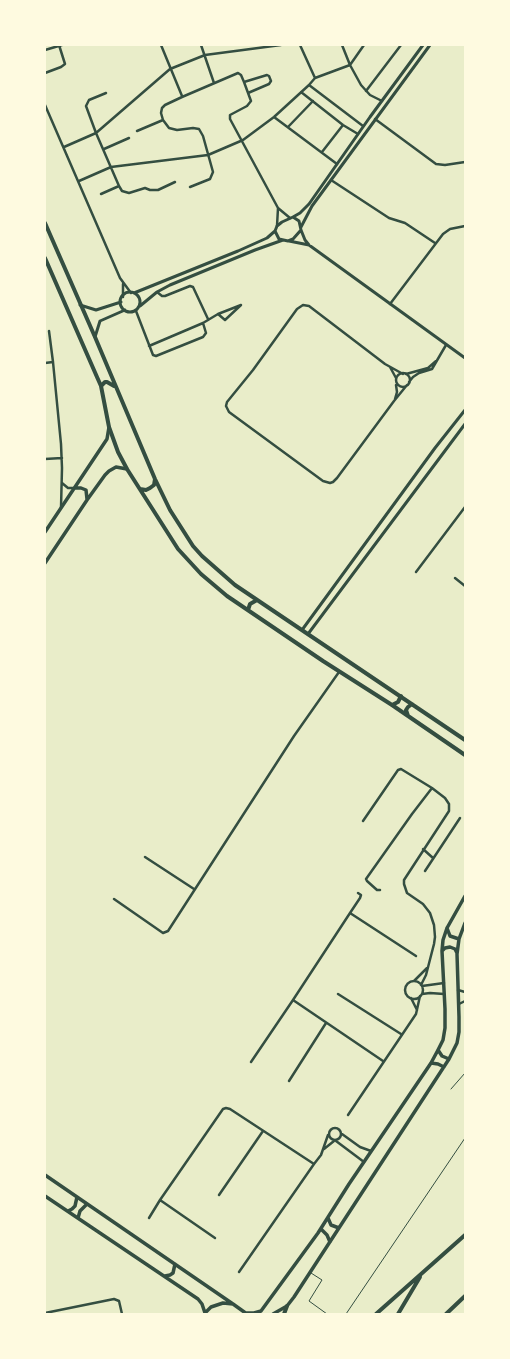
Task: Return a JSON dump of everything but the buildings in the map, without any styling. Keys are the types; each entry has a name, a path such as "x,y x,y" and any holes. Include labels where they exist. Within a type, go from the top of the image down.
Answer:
{"main road":[{"path":"45,223 155,479 170,510 194,546 220,573 256,600 465,740"},
{"path":"45,258 101,386 109,427 118,452 127,469 178,549 201,574 217,588 323,661 392,705 465,755"},
{"path":"101,386 105,382 115,386"},
{"path":"45,532 107,439 109,427"},
{"path":"45,563 86,500 109,471 118,467 127,469"},
{"path":"140,489 146,490 150,488 154,485 155,479"},
{"path":"75,488 86,490 86,500"},
{"path":"248,610 250,604 256,600"},
{"path":"392,705 398,702 400,696"},
{"path":"408,717 406,710 412,704"},
{"path":"45,1175 246,1313 254,1313 261,1310 321,1229 431,1063 438,1050 444,1034 445,1009 442,951 443,940 446,928 465,896"},
{"path":"284,1314 287,1306 444,1067 457,1043 459,1032 459,1004 457,954 459,939 465,923"},
{"path":"446,928 450,936 459,939"},
{"path":"442,951 445,948 450,947 455,950 457,954"},
{"path":"438,1050 442,1056 449,1059"},
{"path":"431,1063 444,1067"},
{"path":"45,1196 198,1299 202,1304 205,1313 211,1307 218,1304 233,1304"},
{"path":"68,1211 75,1206 77,1197"},
{"path":"78,1218 80,1211 87,1204"},
{"path":"328,1218 331,1225 339,1228"},
{"path":"321,1229 327,1235 330,1242"},
{"path":"376,1314 465,1235"},
{"path":"164,1276 173,1273 175,1264"},
{"path":"398,1314 422,1273"},
{"path":"446,1314 465,1296"},
{"path":"273,1314 287,1306"}],"street":[{"path":"45,50 60,45 65,64 45,73"},
{"path":"161,45 182,97"},
{"path":"201,45 214,83"},
{"path":"64,147 96,133 170,69 205,55 281,45"},
{"path":"300,45 315,78"},
{"path":"342,45 350,65 366,91 382,101"},
{"path":"79,181 111,166 208,155 242,140 274,116 315,78 350,65 364,45"},
{"path":"366,91 401,45"},
{"path":"277,226 300,213 309,204 363,126 423,45"},
{"path":"288,241 292,239 301,228 312,206 374,119 430,45"},
{"path":"190,187 210,179 212,176 213,168 203,136 199,129 193,128 177,130 170,128 163,120 161,113 162,108 182,97 238,73 241,75 244,82 250,102 247,106 230,115 230,119 278,208 299,221 305,240 309,245 465,358"},
{"path":"244,82 266,75 269,76 269,84 248,93"},
{"path":"309,85 363,126"},
{"path":"301,92 343,125 358,134"},
{"path":"106,93 89,100 86,106 96,133 122,191 128,193 145,188 150,190 158,190 175,182"},
{"path":"288,127 313,101"},
{"path":"45,106 123,283 140,299 140,306"},
{"path":"274,116 336,164"},
{"path":"374,119 436,164 445,165 465,162"},
{"path":"137,131 163,120"},
{"path":"322,152 343,125"},
{"path":"104,149 129,138"},
{"path":"331,180 390,218 406,223 436,243"},
{"path":"101,194 119,186"},
{"path":"122,297 128,293 132,293 267,238 275,231 277,226 278,208"},
{"path":"390,304 446,231 452,228 465,226"},
{"path":"275,231 279,239 309,245"},
{"path":"123,283 121,305 125,310 130,312 136,311 157,292 170,285 283,240"},
{"path":"157,292 162,296 165,296 190,286 193,287 208,319"},
{"path":"80,305 96,310 121,302"},
{"path":"149,346 203,323 208,319 218,314 240,304 241,305 226,319 223,320 218,314"},
{"path":"409,382 409,377 388,365 309,306 303,305 297,309 253,370 227,402 226,406 229,412 323,481 327,483 334,482 413,377 419,373 432,369 446,345"},
{"path":"95,337 100,321 125,310"},
{"path":"136,311 153,355 157,356 203,337 206,334 203,323"},
{"path":"49,331 62,458 61,508"},
{"path":"394,401 397,392 396,381 399,375 428,368 437,361"},
{"path":"45,363 53,362"},
{"path":"388,365 396,381 401,387 407,385"},
{"path":"302,630 465,410"},
{"path":"308,634 465,424"},
{"path":"45,459 62,458"},
{"path":"62,483 68,488 75,488"},
{"path":"416,572 465,507"},
{"path":"455,578 465,586"},
{"path":"114,899 164,933 168,931 294,736 340,671"},
{"path":"348,1115 418,1010 423,989 422,986 435,938 432,917 423,904 407,893 404,880 449,809 447,800 432,788 403,770 400,770 363,821"},
{"path":"380,890 376,890 366,881 366,879 432,788"},
{"path":"425,871 460,818"},
{"path":"423,849 433,858"},
{"path":"145,857 194,889"},
{"path":"251,1062 294,1000 360,898 361,895 358,892"},
{"path":"350,913 416,956"},
{"path":"418,1010 411,998 406,994 406,988 408,983 414,981 428,967"},
{"path":"414,981 418,982 422,986"},
{"path":"422,986 444,983"},
{"path":"458,990 465,992"},
{"path":"411,998 416,998 430,993 444,994"},
{"path":"338,994 402,1034"},
{"path":"294,1000 383,1061"},
{"path":"459,1004 465,1001"},
{"path":"289,1081 326,1023"},
{"path":"149,1218 223,1109 226,1108 230,1109 314,1164"},
{"path":"239,1272 314,1164 323,1149 330,1130 333,1128 338,1129 360,1148 372,1151"},
{"path":"219,1195 263,1131"},
{"path":"323,1149 335,1140 339,1139 341,1133"},
{"path":"328,1135 331,1139 335,1140 365,1162"},
{"path":"160,1200 215,1238"},
{"path":"45,1313 114,1299 119,1301 122,1314"}],"lane":[{"path":"451,1089 465,1073"},
{"path":"346,1314 465,1138"},
{"path":"310,1272 322,1280 309,1301 327,1314"}]}
